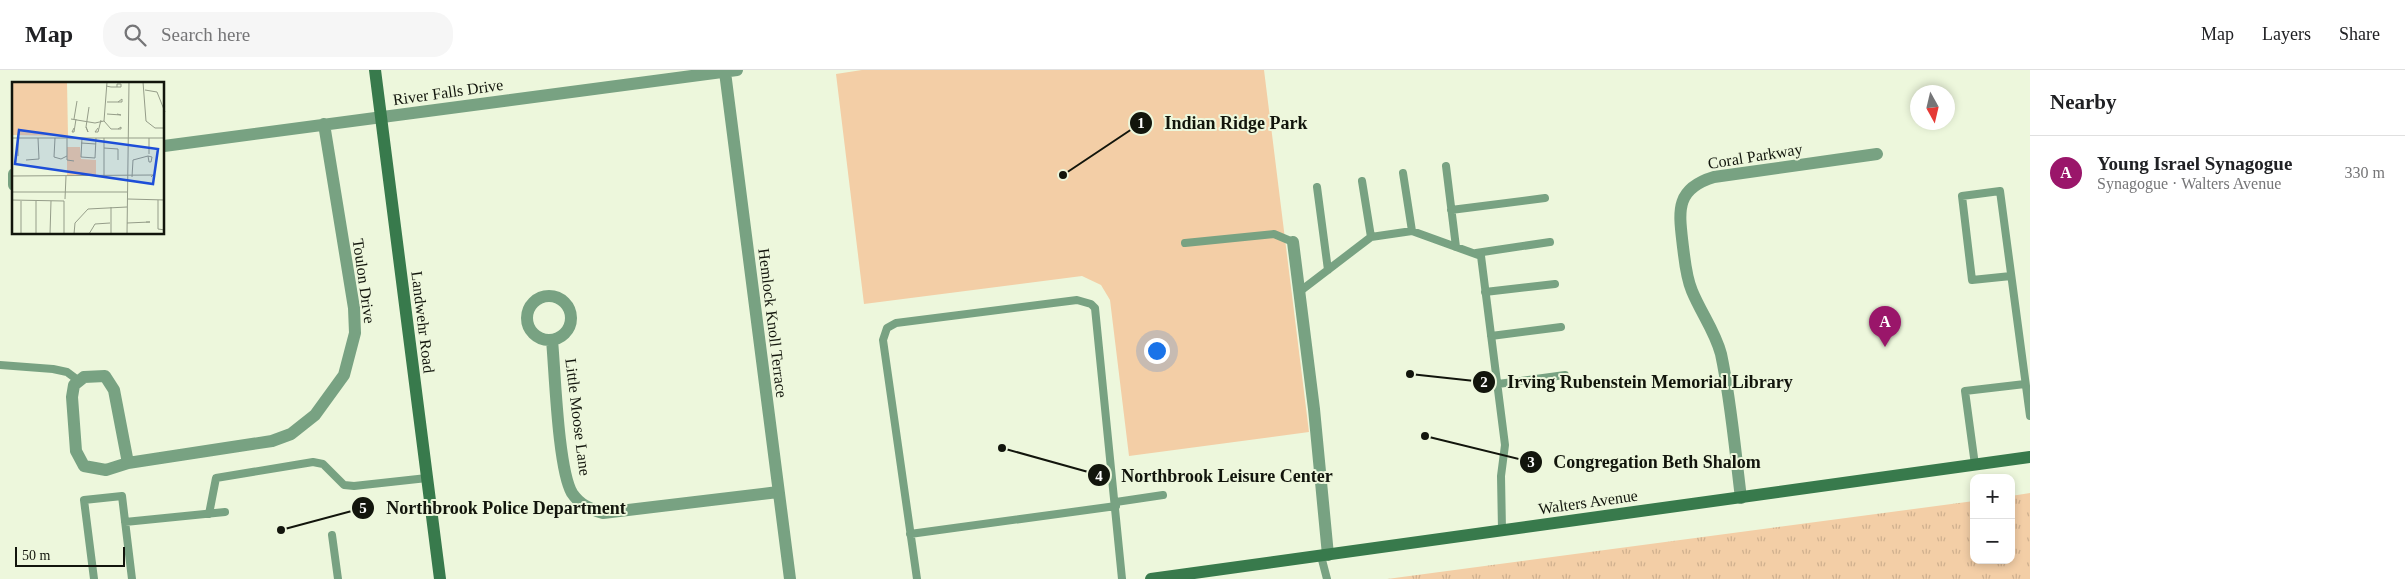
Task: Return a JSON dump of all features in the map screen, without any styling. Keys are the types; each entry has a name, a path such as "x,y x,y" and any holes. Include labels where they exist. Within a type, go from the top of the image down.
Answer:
{"main road":[{"name":"Landwehr Road","path":"375,70 440,579"},
{"name":"Walters Avenue","path":"1151,579 2030,457"}],"street":[{"name":"River Falls Drive","path":"165,146 731,71"},
{"name":"Hemlock Knoll Terrace","path":"731,71 778,492 790,579"},
{"name":"Toulon Drive","path":"79,381 74,385 72,397 76,451 84,466 106,470 128,463 272,441 291,434 315,415 344,375 355,333 354,308 324,124"},
{"name":"Coral Parkway","path":"1741,498 1724,370 1718,340 1692,292 1686,272 1679,212 1684,197 1697,182 1714,177 1877,154"},
{"path":"1293,242 1325,555"},
{"name":"Little Moose Lane","path":"552,340 565,468 571,492 584,507 603,513 778,492"},
{"path":"79,381 84,378 105,376 110,381 114,390 128,463"}],"lane":[{"path":"1446,166 1456,248"},
{"path":"1403,174 1412,231"},
{"path":"1362,181 1371,237"},
{"path":"1317,187 1328,270"},
{"path":"2011,276 1972,280 1962,196 2000,191 2030,416"},
{"path":"1451,210 1545,198"},
{"path":"1299,292 1371,237 1412,231 1480,256 1505,445 1501,476 1502,530"},
{"path":"1184,243 1274,234 1293,242"},
{"path":"1473,254 1550,242"},
{"path":"1485,292 1555,284"},
{"path":"916,579 883,340 887,328 896,323 1076,300 1091,304 1095,308 1122,579"},
{"path":"1491,336 1560,327"},
{"path":"0,365 53,369 67,372 79,381"},
{"path":"1498,384 1565,375"},
{"path":"1975,465 1965,391 2025,384"},
{"path":"209,514 216,478 313,462 323,464 344,485 354,486 427,478"},
{"path":"910,534 1116,504 1163,495"},
{"path":"94,579 84,500 122,496 132,579"},
{"path":"125,522 224,512"},
{"path":"332,535 338,579"},
{"path":"1325,555 1327,579"}],"green space":[{"path":"862,70 1264,70 1309,432 1129,456 1110,300 1101,285 1082,276 864,304 836,74"},
{"path":"2030,493 2030,579 1387,579 1970,502 1970,564 2015,564 2015,495"}],"place":[{"name":"Indian Ridge Park","path":"1063,175"},
{"name":"Young Israel Synagogue","path":"1885,347"},
{"name":"Irving Rubenstein Memorial Library","path":"1410,374"},
{"name":"Congregation Beth Shalom","path":"1425,436"},
{"name":"Northbrook Leisure Center","path":"1002,448"},
{"name":"Northbrook Police Department","path":"281,530"}]}
